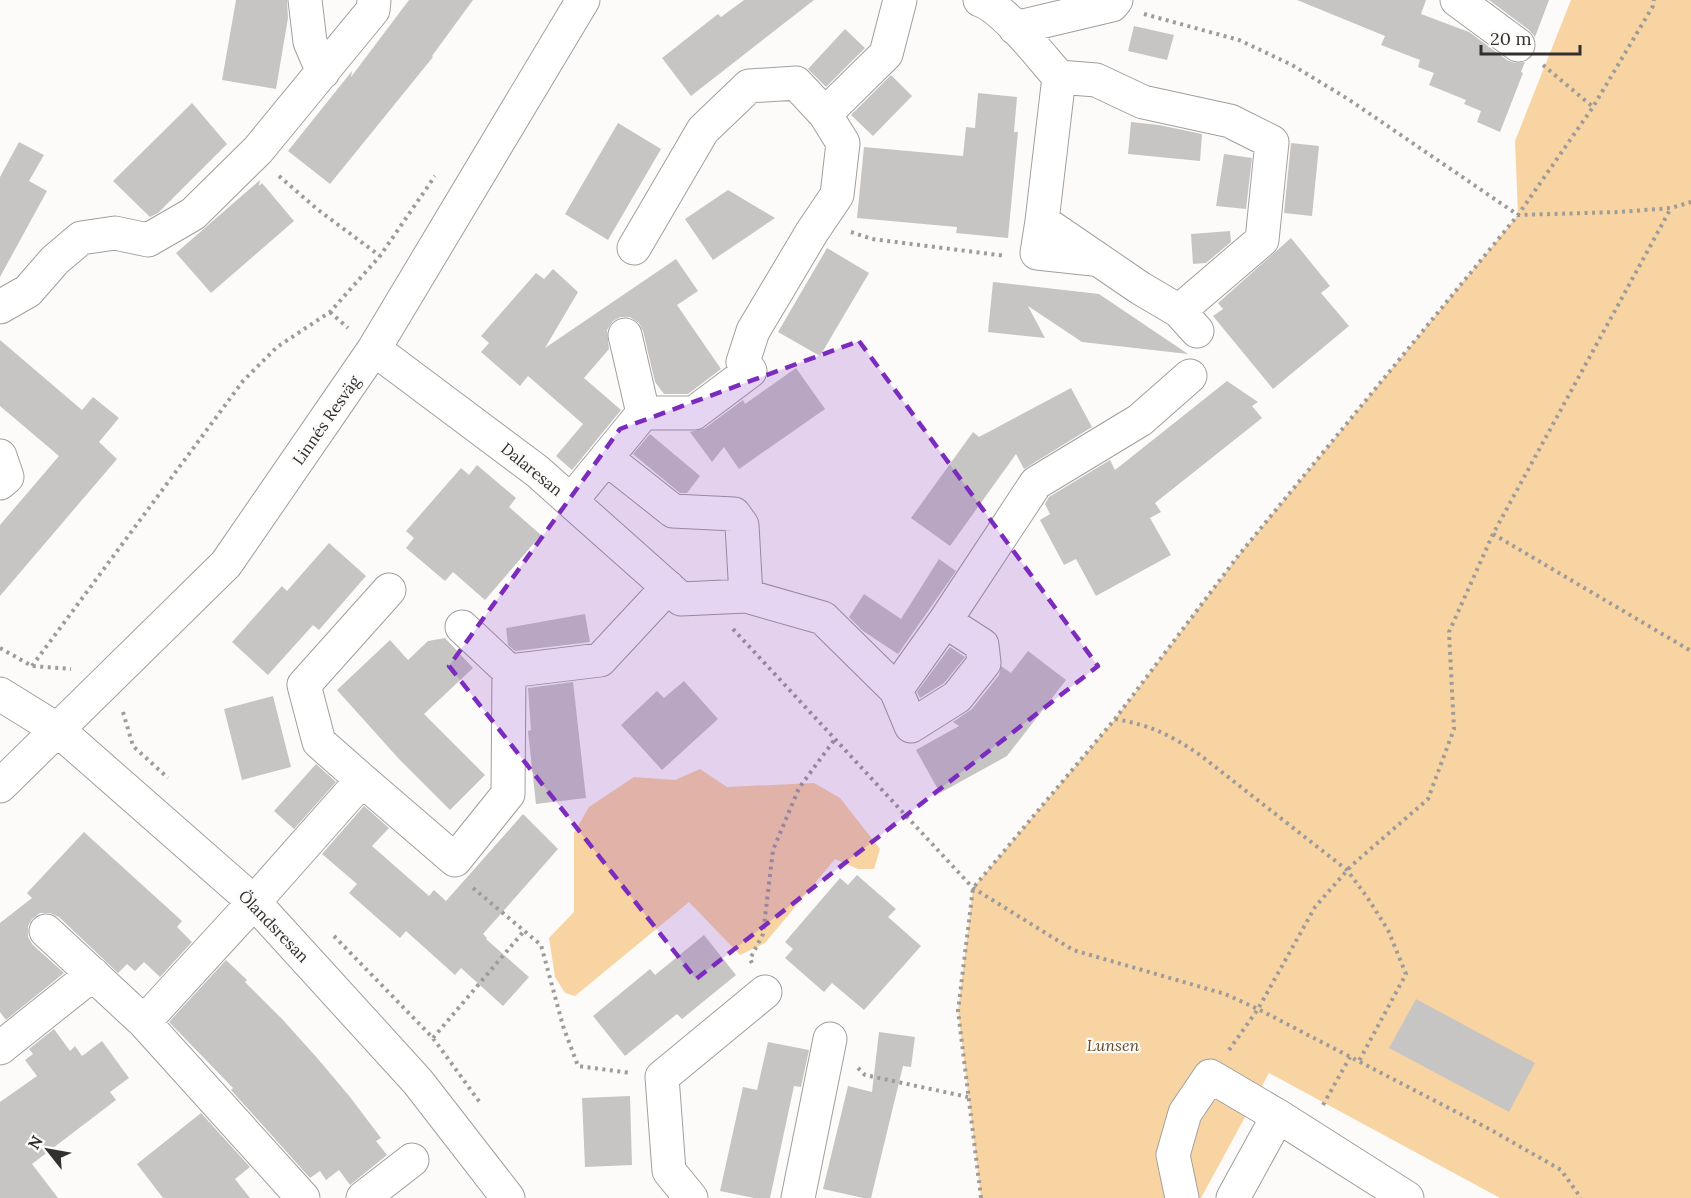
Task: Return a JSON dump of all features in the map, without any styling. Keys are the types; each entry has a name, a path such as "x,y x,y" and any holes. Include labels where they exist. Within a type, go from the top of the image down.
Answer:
{"street":[{"path":"305,0 310,42 323,72"},
{"path":"0,307 28,291 55,260 81,238 115,233 148,240 193,214 258,150 373,10 374,0"},
{"name":"Linnés Resväg","path":"0,786 225,564 374,349 583,0"},
{"path":"825,114 886,54 900,0"},
{"path":"981,0 988,3 1015,28 1059,77 1096,80 1143,102 1230,121 1272,142 1262,240 1188,321 1042,221"},
{"path":"1457,0 1518,45"},
{"path":"1015,28 1114,2"},
{"path":"1059,77 1037,253 1098,259"},
{"path":"634,248 703,130 748,86 796,84 825,114 843,143 837,195 753,331 743,362 750,371 694,413 643,413"},
{"path":"625,335 643,413"},
{"name":"Dalaresan","path":"374,349 537,471 684,595"},
{"path":"896,690 945,621 1036,483 1140,420 1190,376"},
{"path":"571,501 643,413"},
{"path":"0,456 7,477 0,483"},
{"path":"606,458 672,511 734,514 742,525 746,596"},
{"path":"389,590 304,685 319,742 454,860 508,794 509,671 462,627"},
{"path":"509,671 600,660 684,595 746,596 823,618 896,690 910,726 957,697 984,663 982,645 945,621"},
{"name":"Ölandsresan","path":"0,694 58,730 254,902 418,1082 508,1198"},
{"path":"144,1022 362,780"},
{"path":"46,931 144,1022 303,1198"},
{"path":"0,1048 93,975"},
{"path":"691,1198 669,1171 662,1077 765,992"},
{"path":"798,1198 830,1039"},
{"path":"1182,1198 1173,1155 1185,1113 1210,1076 1407,1198"},
{"path":"1233,1198 1278,1116"},
{"path":"363,1198 412,1160"}],"path":[{"path":"981,1198 958,1011 973,888 1115,719 1238,556 1518,215 1593,107 1653,6 1654,0"},
{"path":"1114,2 1239,40 1292,65 1348,99 1518,215 1619,212 1671,208 1691,202"},
{"path":"1518,45 1593,107"},
{"path":"258,150 277,174 317,209 380,255"},
{"path":"32,666 243,381 277,347 330,312 380,255 440,170"},
{"path":"1210,1076 1258,1009 1315,907 1347,870 1428,799 1454,729 1449,632 1493,534 1671,208"},
{"path":"819,222 872,239 1024,259 1037,253"},
{"path":"1493,534 1691,651"},
{"path":"684,595 835,739 973,888 1074,950 1225,994 1258,1009 1493,1131 1561,1170 1581,1198"},
{"path":"1115,719 1155,728 1178,740 1347,870 1367,897 1388,930 1406,974 1359,1061"},
{"path":"765,992 750,959 763,934 773,850 800,788 835,739"},
{"path":"454,860 471,885 541,945 563,1026 579,1066 662,1077"},
{"path":"433,1038 524,931"},
{"path":"830,1039 865,1075 968,1097"},
{"path":"1307,1134 1350,1057"}],"highlighted area":[{"path":"859,341 1098,666 696,979 449,666 620,429"}],"green space":[{"name":"Lunsen","path":"1571,0 1691,0 1691,1198 1500,1198 1269,1073 1201,1198 981,1198 958,1011 973,888 1115,719 1238,556 1518,215 1515,141"},
{"path":"700,769 727,787 814,783 840,798 880,849 874,869 858,869 835,859 765,943 740,955 689,902 575,996 565,993 555,977 549,938 574,912 574,833 589,807 634,777 675,780"}],"building":[{"path":"236,0 287,0 288,18 276,89 222,80"},
{"path":"409,0 473,0 433,57 330,184 288,151 352,71 351,77"},
{"path":"744,0 814,0 691,96 662,58 718,14 721,17"},
{"path":"1297,0 1426,0 1421,14 1469,32 1507,60 1515,63 1525,62 1521,72 1523,73 1500,132 1477,122 1481,111 1464,104 1466,100 1429,85 1434,73 1418,67 1420,60 1381,45 1385,36"},
{"path":"1489,0 1549,0 1535,37"},
{"path":"1134,26 1174,35 1167,60 1128,51"},
{"path":"845,29 865,48 826,87 808,69"},
{"path":"891,75 912,96 873,136 851,115"},
{"path":"978,93 1017,97 1014,132 1018,132 1008,238 956,233 957,227 857,218 864,147 963,156 966,127 975,128"},
{"path":"192,103 227,144 158,213 150,217 113,181"},
{"path":"1131,122 1202,134 1200,161 1128,154"},
{"path":"618,123 661,149 608,240 565,214"},
{"path":"19,142 44,155 29,181 47,191 0,277 0,177"},
{"path":"1291,143 1319,146 1312,216 1284,213"},
{"path":"1224,154 1252,158 1246,209 1216,206"},
{"path":"260,180 259,186 262,183 294,221 211,293 176,253"},
{"path":"728,190 775,218 713,260 685,219"},
{"path":"1230,231 1231,242 1206,263 1193,264 1191,234"},
{"path":"1291,238 1330,286 1321,293 1349,326 1273,389 1213,316 1223,309 1218,303"},
{"path":"827,248 869,273 820,356 778,332"},
{"path":"676,259 698,291 677,305 721,369 688,394 664,394 655,382 639,323 630,317 620,317 613,321 607,330 609,349 584,378 621,410 572,470 556,456 583,424 528,376 520,386 481,352 489,343 481,336 536,273 544,279 553,269 578,292 545,348"},
{"path":"993,282 1099,294 1188,354 1082,342 1028,306 1045,338 988,332"},
{"path":"0,340 82,410 93,397 119,418 99,442 117,459 0,596 0,525 59,456 0,406"},
{"path":"796,368 825,409 739,469 724,447 712,462 690,432 705,428 743,400 745,404"},
{"path":"1227,381 1258,402 1252,406 1262,418 1155,503 1161,512 1150,518 1171,555 1096,596 1076,559 1064,565 1040,520 1050,514 1045,504 1049,497 1110,460 1115,470"},
{"path":"1071,388 1092,427 1024,469 1016,454 950,546 911,518 973,432 979,437"},
{"path":"650,434 700,476 687,493 680,493 633,454"},
{"path":"477,465 516,498 509,507 541,535 485,600 453,572 445,581 406,548 414,538 406,531 461,468 469,475"},
{"path":"329,543 366,576 319,630 313,625 268,675 232,642 282,586 287,591"},
{"path":"939,559 956,571 898,654 863,631 849,617 864,594 901,619"},
{"path":"585,614 590,642 515,651 508,645 506,628"},
{"path":"445,638 473,668 424,714 485,775 450,810 399,759 337,690 390,640 408,660 428,641"},
{"path":"950,647 965,657 944,683 920,698 917,692"},
{"path":"1028,651 1066,680 1007,756 940,793 916,750 959,726 953,722 972,709 999,675 1001,666 1011,673"},
{"path":"684,681 718,719 662,770 621,725 657,691 664,698"},
{"path":"573,682 586,798 536,804 528,731 531,730 528,688"},
{"path":"273,696 291,767 242,780 224,709"},
{"path":"316,764 336,782 294,829 274,811"},
{"path":"364,806 389,828 372,846 429,896 434,890 446,901 523,814 558,849 483,934 529,977 503,1006 461,968 455,975 406,931 400,938 349,893 357,884 322,854"},
{"path":"84,832 182,921 177,927 192,942 160,977 144,962 135,971 127,964 118,973 59,917 50,913 40,913 32,919 28,926 28,937 33,945 64,973 6,1020 0,1012 0,923 32,898 27,893"},
{"path":"857,875 896,909 888,917 921,946 864,1010 832,983 824,992 785,958 793,949 785,942 840,878 848,885"},
{"path":"704,935 736,975 682,1019 677,1014 625,1056 593,1016 650,969 655,975"},
{"path":"226,960 318,1059 381,1138 376,1141 387,1155 350,1185 339,1170 326,1180 320,1171 310,1178 231,1090 233,1088 169,1022"},
{"path":"1416,999 1535,1063 1509,1112 1389,1048"},
{"path":"54,1029 70,1051 75,1046 82,1056 102,1041 129,1078 110,1092 116,1100 32,1164 58,1198 0,1198 0,1102 37,1076 25,1060 33,1054 29,1049"},
{"path":"879,1032 915,1037 911,1067 903,1066 871,1198 863,1198 823,1189 848,1086 872,1092"},
{"path":"768,1042 809,1050 801,1087 794,1086 770,1198 754,1198 720,1191 743,1087 757,1090"},
{"path":"630,1096 632,1165 585,1167 582,1098"},
{"path":"201,1113 250,1167 235,1179 250,1198 163,1198 137,1164"}]}
